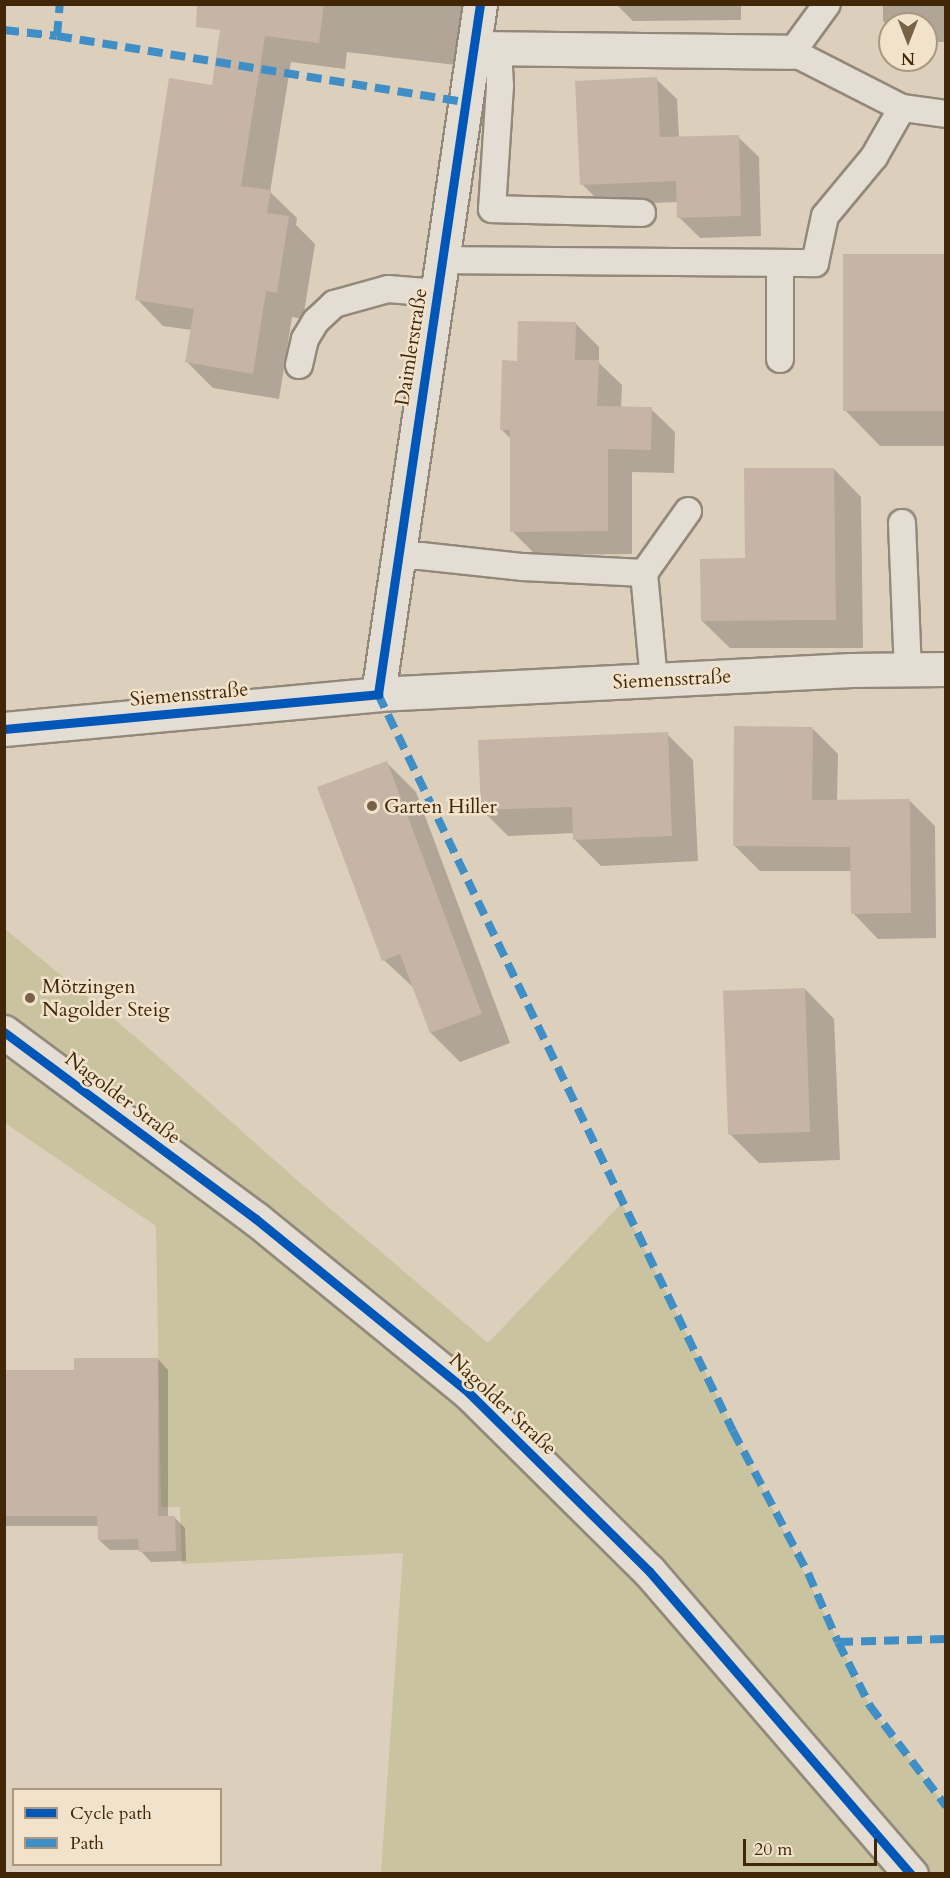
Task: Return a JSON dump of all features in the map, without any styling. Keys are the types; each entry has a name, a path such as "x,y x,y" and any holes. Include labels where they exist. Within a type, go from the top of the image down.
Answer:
{"street":[{"name":"Daimlerstraße","path":"378,694 443,260 486,48 480,4"},
{"path":"486,48 792,52"},
{"name":"Siemensstraße","path":"4,729 378,694 654,680 945,669"},
{"name":"Nagolder Straße","path":"4,1032 256,1219 468,1392 649,1571 910,1874"}],"lane":[{"path":"827,4 792,52 902,108 945,114"},
{"path":"486,48 500,86 492,209 642,213"},
{"path":"443,260 815,263 825,216 874,157 902,108"},
{"path":"780,263 780,359"},
{"path":"298,365 304,339 316,321 334,304 388,290 438,293"},
{"path":"654,680 644,573 688,511"},
{"path":"902,524 908,670"},
{"path":"398,556 421,556 523,567 644,573"}],"shaded area":[{"path":"4,928 138,1039 306,1188 488,1343 622,1203 870,1706 945,1806 945,1873 381,1873 403,1553 182,1564 180,1507 161,1507 156,1226 5,1123"}],"building":[{"path":"197,4 324,4 319,43 265,36 241,186 271,190 267,213 289,216 277,293 266,291 253,374 185,362 194,309 135,300 169,78 212,85 220,30 196,27"},
{"path":"657,77 660,137 739,135 741,216 677,218 676,181 580,185 575,81"},
{"path":"843,254 945,254 945,411 843,411"},
{"path":"518,321 576,322 575,360 599,360 597,406 652,407 651,450 608,449 608,531 510,532 510,430 500,430 502,360 517,361"},
{"path":"744,468 834,468 836,620 701,621 700,559 745,558"},
{"path":"734,726 813,727 812,800 910,799 911,913 851,914 850,847 733,846"},
{"path":"668,732 672,836 573,840 572,807 481,810 478,740"},
{"path":"387,761 482,1014 430,1033 400,954 382,961 317,787"},
{"path":"805,988 810,1132 728,1135 723,991"},
{"path":"74,1358 158,1358 158,1516 175,1516 176,1551 139,1552 138,1539 98,1540 97,1516 4,1516 4,1370 74,1370"}],"marked path":[{"path":"57,36 60,4"},
{"path":"4,30 57,36 466,102"},
{"path":"378,694 733,1431 808,1573 838,1642 946,1639"},
{"path":"838,1642 870,1706 946,1806"}],"cycle path":[{"path":"4,729 378,694 480,4"},
{"path":"4,1032 256,1219 468,1392 649,1571 911,1874"}],"place":[{"name":"Garten Hiller","path":"372,806"},
{"name":"Mötzingen Nagolder Steig","path":"30,998"}]}
